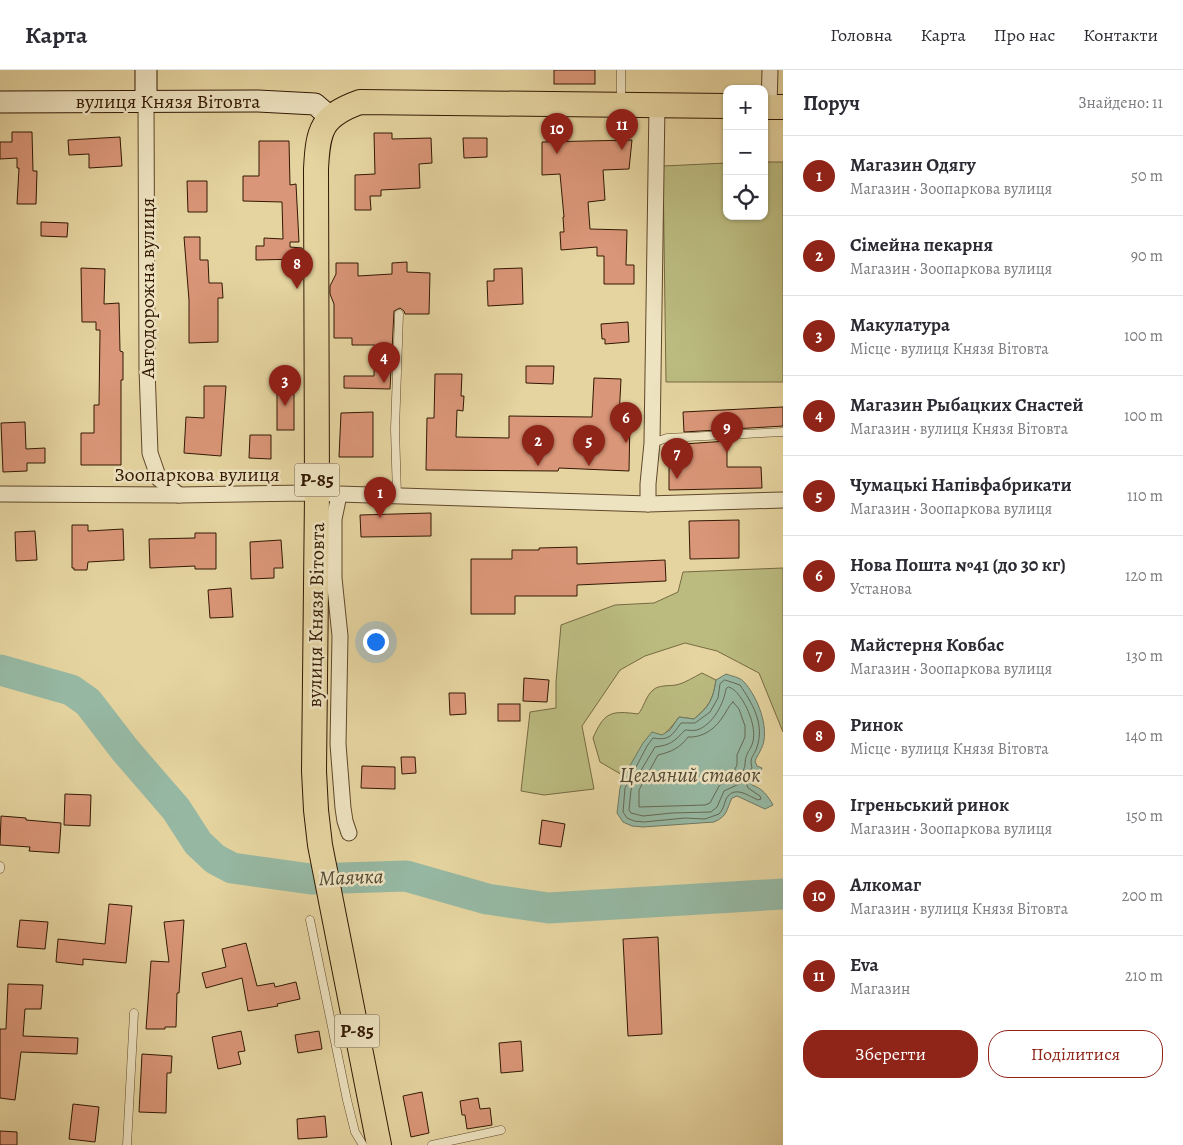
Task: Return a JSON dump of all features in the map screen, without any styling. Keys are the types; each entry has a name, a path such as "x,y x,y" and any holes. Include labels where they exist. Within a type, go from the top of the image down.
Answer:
{"main road":[{"path":"330,117 342,109 360,102 723,106"},
{"name":"вулиця Князя Вітовта","path":"330,117 318,141 316,170 328,495 314,771 320,845 379,1145"}],"street":[{"name":"Автодорожна вулиця","path":"146,70 147,369 150,453 159,479 179,495"},
{"path":"770,70 772,107"},
{"name":"вулиця Князя Вітовта","path":"0,102 258,101 315,104 330,117"},
{"path":"648,504 652,443 657,104"},
{"name":"Зоопаркова вулиця","path":"0,494 179,495 275,493 648,504 783,500"},
{"path":"328,495 334,519 334,578 340,636 338,744 343,808 349,832"}],"lane":[{"path":"621,70 621,104"},
{"path":"397,496 395,428 399,314"},
{"path":"652,443 667,438 783,432"},
{"path":"310,920 347,1100 355,1132 363,1145"},
{"path":"127,1145 134,1014"},
{"path":"432,1145 501,1130"}],"green space":[{"path":"768,162 783,162 783,382 666,382 663,166 723,163 723,220 768,220"},
{"path":"783,568 783,732 759,673 717,651 685,643 645,656 620,670 582,726 594,789 544,795 521,791 530,712 556,708 556,682 561,625 615,605 654,603 678,592 683,572"},
{"path":"702,673 716,680 715,687 710,702 694,719 679,717 624,776 600,762 593,738 605,718 614,713 638,714 655,688 676,685"}],"water":[{"name":"Цегляний ставок","path":"726,674 744,682 753,694 760,709 764,725 764,740 755,761 757,766 762,768 760,772 753,774 750,780 752,785 759,788 773,805 765,809 737,796 732,798 724,815 714,822 643,827 632,826 623,822 617,813 620,788 624,776 643,743 652,732 662,735 670,730 679,717 694,719 710,702 716,680"}],"building":[{"path":"554,70 595,70 595,84 554,84"},
{"path":"12,132 32,132 33,171 37,171 36,204 17,204 19,168 17,168 17,158 0,159 0,142 12,142"},
{"path":"374,133 392,133 392,139 431,138 432,163 419,164 420,188 381,190 381,196 370,196 371,210 355,210 355,175 375,174"},
{"path":"120,137 122,166 89,168 89,154 69,155 68,140"},
{"path":"463,138 487,138 487,157 464,158"},
{"path":"632,140 629,169 603,170 605,200 588,202 590,229 627,230 626,265 634,265 634,284 604,284 604,256 597,256 597,247 561,250 560,232 564,232 564,217 560,174 542,175 542,142"},
{"path":"259,141 289,141 290,185 296,184 299,242 290,242 290,247 302,248 303,259 256,260 256,246 264,246 264,238 283,239 282,202 243,201 243,176 259,176"},
{"path":"187,181 207,181 207,212 188,212"},
{"path":"41,222 68,223 67,237 41,236"},
{"path":"184,237 200,237 200,260 208,260 209,283 222,283 223,298 218,298 218,342 189,343 189,300"},
{"path":"407,262 407,272 430,273 429,314 405,314 400,308 394,311 390,389 344,388 344,376 374,376 375,345 352,345 352,338 334,338 334,304 330,294 330,286 336,274 336,263 358,263 358,276 392,274 392,263"},
{"path":"81,268 105,269 104,304 119,303 120,351 123,352 123,380 121,380 121,465 81,465 81,433 94,433 94,405 99,405 100,330 96,330 96,322 82,322"},
{"path":"522,268 523,304 488,306 487,281 494,281 494,269"},
{"path":"628,322 629,342 605,344 605,339 602,339 601,324"},
{"path":"526,366 554,366 553,384 526,383"},
{"path":"435,374 462,374 461,396 464,396 463,411 457,410 456,437 509,438 509,416 592,417 594,378 621,379 619,418 630,418 629,471 559,468 558,471 426,470 427,418 434,418"},
{"path":"277,382 294,382 294,430 277,430"},
{"path":"204,386 226,386 221,456 184,453 186,417 204,418"},
{"path":"783,407 783,426 684,432 683,412"},
{"path":"373,412 373,457 339,457 341,413"},
{"path":"25,422 26,449 45,448 45,463 27,463 27,471 3,472 1,423"},
{"path":"250,435 271,435 271,459 249,458"},
{"path":"727,441 727,467 761,467 762,488 669,490 669,445"},
{"path":"431,513 431,536 361,537 360,515"},
{"path":"739,520 739,558 690,559 689,521"},
{"path":"72,525 88,525 88,531 123,529 124,560 88,562 87,570 74,570 72,568"},
{"path":"35,531 37,560 16,561 15,532"},
{"path":"195,533 216,533 216,569 195,569 195,566 150,568 149,539 195,538"},
{"path":"281,540 283,568 274,568 274,578 251,579 250,542"},
{"path":"577,547 577,564 665,560 666,581 577,585 577,596 515,596 515,614 471,614 471,559 512,559 512,550"},
{"path":"231,588 233,617 210,618 208,590"},
{"path":"524,678 549,680 547,702 523,701"},
{"path":"449,693 465,693 466,714 450,715"},
{"path":"498,704 520,704 520,721 498,721"},
{"path":"401,757 415,757 416,773 402,774"},
{"path":"362,766 395,767 395,789 361,788"},
{"path":"65,794 91,795 90,826 64,825"},
{"path":"1,816 61,823 59,853 29,851 30,847 0,845"},
{"path":"542,820 565,824 561,847 539,844"},
{"path":"109,904 132,906 126,963 83,959 83,965 56,962 58,939 105,944"},
{"path":"20,920 48,922 45,949 17,947"},
{"path":"184,920 179,993 177,993 176,1027 146,1029 151,961 169,962 164,922"},
{"path":"658,937 662,1034 628,1036 623,939"},
{"path":"246,943 257,986 274,983 275,987 296,982 300,999 277,1004 278,1006 248,1011 242,978 206,988 202,973 226,967 222,949"},
{"path":"8,984 43,985 41,1009 25,1009 23,1036 78,1038 77,1054 21,1052 15,1100 0,1098 0,1029 6,1029"},
{"path":"241,1031 245,1051 238,1052 241,1064 218,1069 212,1037"},
{"path":"319,1031 322,1049 298,1053 295,1035"},
{"path":"521,1041 523,1071 501,1073 499,1043"},
{"path":"142,1054 172,1056 171,1073 167,1073 166,1113 139,1112"},
{"path":"422,1092 429,1133 411,1137 403,1096"},
{"path":"478,1098 480,1109 490,1108 492,1125 467,1129 460,1101"},
{"path":"73,1104 99,1107 95,1142 69,1139"},
{"path":"325,1116 327,1137 298,1139 297,1119"},
{"path":"0,1131 17,1132 17,1145 0,1145"}],"waterway":[{"name":"Маячка","path":"0,670 71,690 88,702 125,750 176,809 198,843 215,859 232,868 311,879 406,876 487,899 549,908 783,894"}],"place":[{"name":"Eva","path":"622,150"},
{"name":"Алкомаг","path":"557,154"},
{"name":"Ринок","path":"297,289"},
{"name":"Магазин Рыбацких Снастей","path":"384,383"},
{"name":"Макулатура","path":"285,406"},
{"name":"Нова Пошта №41 (до 30 кг)","path":"626,443"},
{"name":"Ігреньський ринок","path":"727,453"},
{"name":"Сімейна пекарня","path":"538,466"},
{"name":"Чумацькі Напівфабрикати","path":"589,466"},
{"name":"Майстерня Ковбас","path":"677,479"},
{"name":"Магазин Одягу","path":"380,518"}]}
